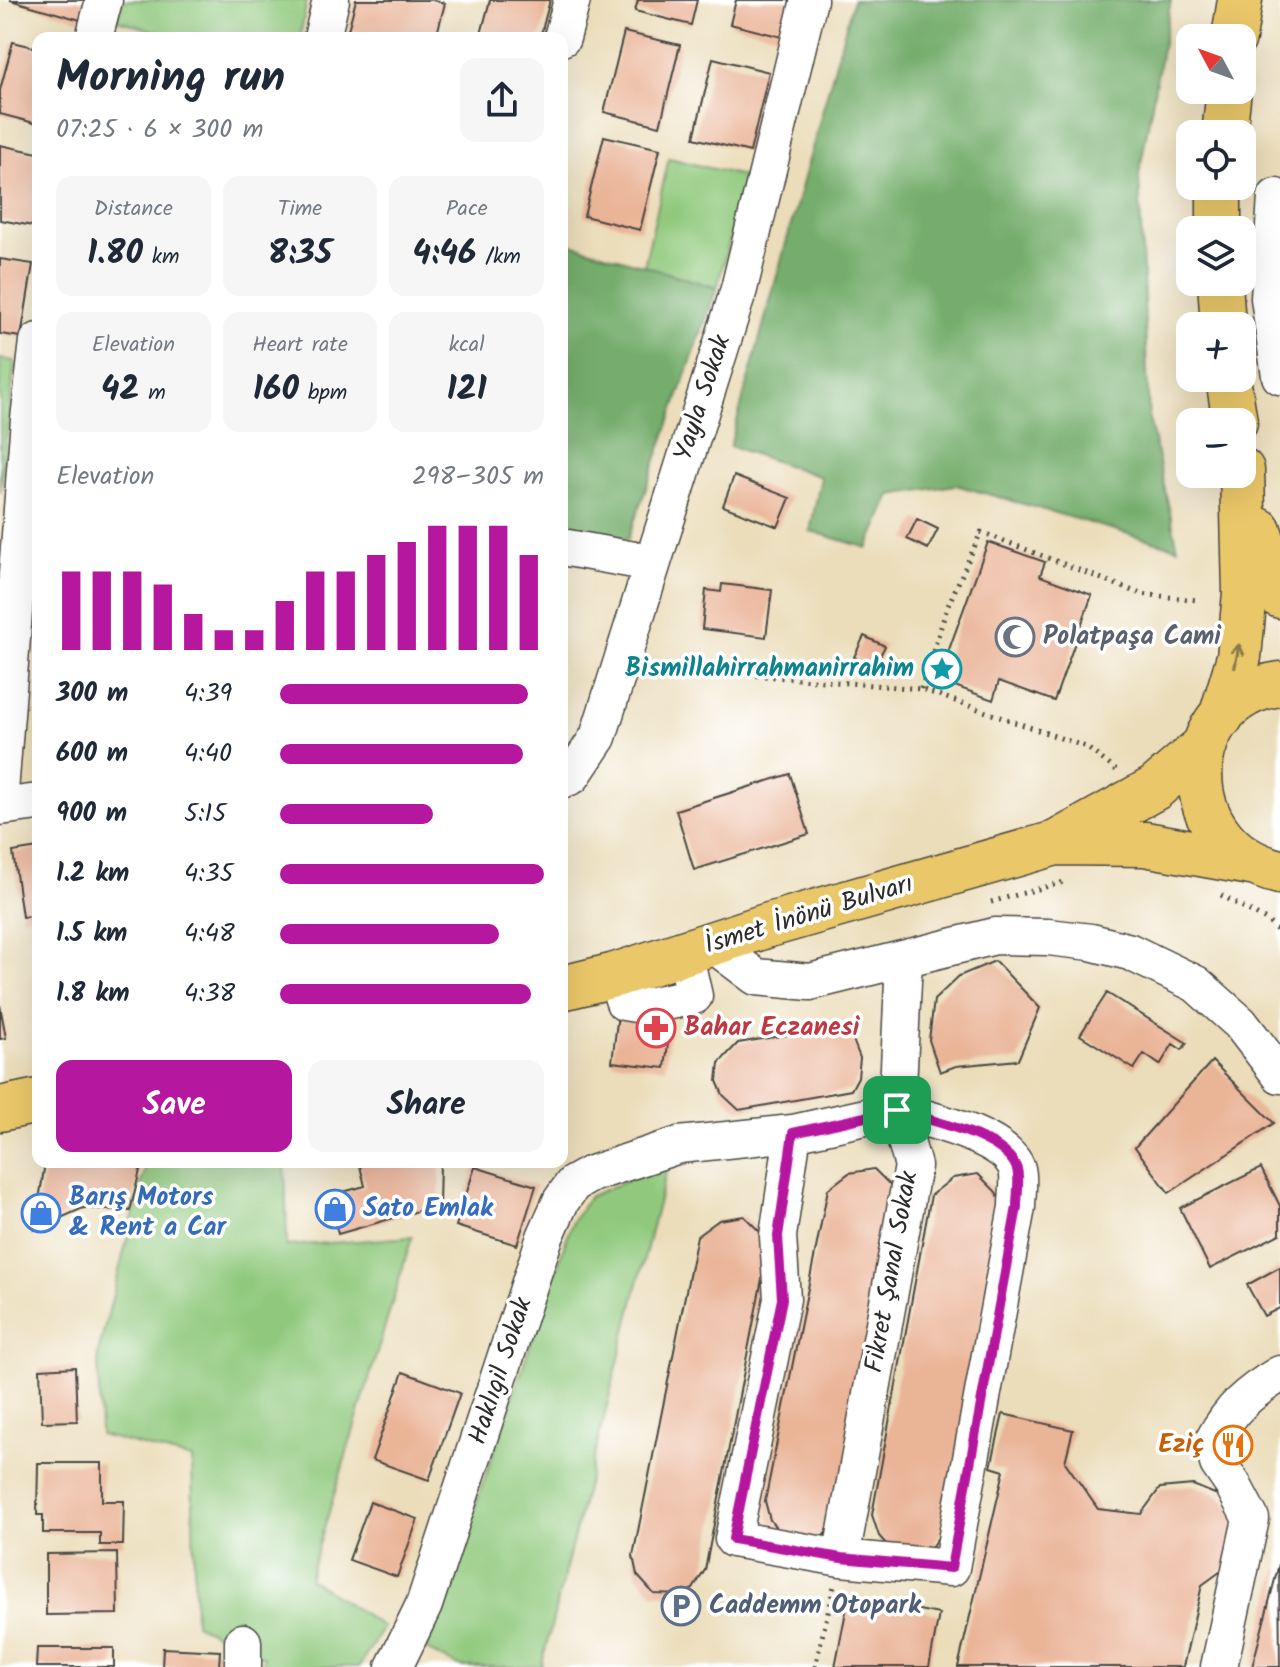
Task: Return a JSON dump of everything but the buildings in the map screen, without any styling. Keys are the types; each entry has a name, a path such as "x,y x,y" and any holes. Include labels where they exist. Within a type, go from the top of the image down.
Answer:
{"main road":[{"path":"1236,24 1240,0"},
{"path":"1243,488 1246,564 1239,657 1199,773 1201,800 1212,826 1229,847 1266,868"},
{"path":"1247,488 1280,596"},
{"name":"İsmet İnönü Bulvarı","path":"568,987 1056,843 1155,788 1213,731 1242,697 1280,684"},
{"name":"İsmet İnönü Bulvarı","path":"1056,843 1145,844 1266,868"},
{"path":"0,1109 32,1102"}],"street":[{"path":"96,32 104,0"},
{"path":"323,32 331,0"},
{"path":"564,32 572,0"},
{"name":"Yayla Sokak","path":"568,778 598,737 739,289 809,0"},
{"path":"1219,202 1278,197 1269,298 1280,376"},
{"path":"0,792 32,393"},
{"path":"568,548 651,563"},
{"path":"0,807 32,803"},
{"path":"698,947 756,977 810,982 995,936 1091,942 1130,952 1196,984 1240,1023 1280,1075"},
{"name":"Fikret Şanal Sokak","path":"841,1558 913,1166 897,1110 904,960"},
{"path":"793,1133 778,1236 782,1299 733,1539 841,1558 951,1568 1017,1207 1017,1170 1008,1155 976,1135 897,1110"},
{"name":"Haklıgil Sokak","path":"394,1667 424,1605 545,1237 561,1201 573,1184 591,1174 679,1145 793,1133 897,1110"},
{"path":"1219,1667 1251,1519 1218,1463 1213,1441 1228,1415 1251,1392 1280,1374"}],"path":[{"path":"921,689 947,608 981,532 1141,594 1197,600"},
{"path":"620,664 921,689 1086,747 1119,773"},
{"path":"815,1667 841,1558"}],"green space":[{"path":"123,0 307,0 301,32 158,32 117,20"},
{"path":"853,0 1171,0 1139,175 1149,418 1178,548 956,485 891,495 868,548 810,531 821,477 730,446"},
{"path":"669,158 746,177 717,288 644,266"},
{"path":"568,243 717,288 628,539 568,528"},
{"path":"0,359 15,361 0,493"},
{"path":"668,1164 541,1667 461,1667 426,1650 573,1220 590,1196"},
{"path":"145,1168 285,1168 287,1246 412,1237 309,1578 383,1627 359,1667 261,1667 264,1657 195,1624 192,1459 100,1435 98,1353"}],"place":[{"name":"Polatpaşa Cami","path":"1015,637"},
{"name":"Bismillahirrahmanirrahim","path":"942,669"},
{"name":"Bahar Eczanesi","path":"656,1028"},
{"name":"Sato Emlak","path":"335,1209"},
{"name":"Barış Motors & Rent a Car","path":"41,1213"},
{"name":"Eziç","path":"1233,1445"},
{"name":"Caddemm Otopark","path":"681,1606"}],"route":[{"path":"897,1110 976,1135 1008,1155 1017,1170 1017,1207 951,1568 841,1558 733,1539 782,1299 778,1236 793,1133 897,1110"}]}
